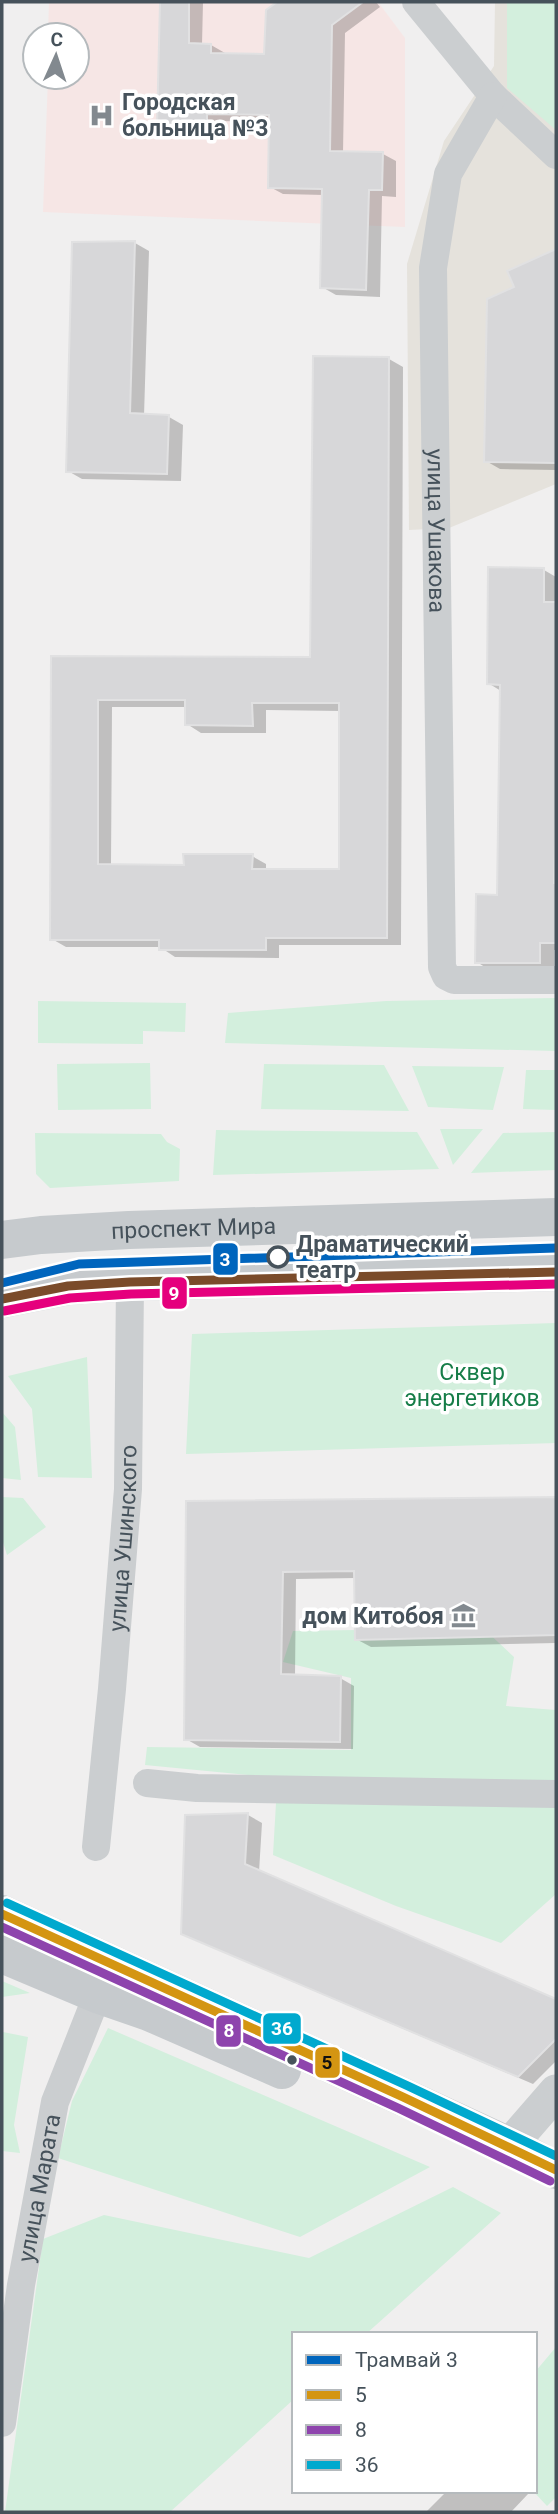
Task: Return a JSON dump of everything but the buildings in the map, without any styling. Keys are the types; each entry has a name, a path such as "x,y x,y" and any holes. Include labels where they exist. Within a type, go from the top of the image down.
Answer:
{"main road":[{"name":"проспект Мира","path":"2,1240 129,1230 556,1217"},
{"name":"улица Ушинского","path":"129,1230 130,1282"},
{"path":"2,1297 68,1286 130,1282 556,1272"},
{"path":"2,1914 104,1979 526,2161 556,2199"},
{"path":"2,1954 104,1979"}],"street":[{"path":"416,2 493,96 556,155"},
{"name":"улица Ушакова","path":"493,96 448,174 433,268 442,967 446,976 454,979 556,980"},
{"name":"улица Ушинского","path":"96,1847 114,1675 128,1489 130,1282"},
{"path":"148,1783 197,1788 556,1794"},
{"name":"улица Марата","path":"2,2423 21,2285 55,2102 104,1979"},
{"path":"526,2161 556,2092"}],"shaded area":[{"name":"Городская больница №3","path":"49,2 160,2 157,126 207,127 207,114 269,115 268,188 382,190 383,152 330,151 332,25 363,2 378,2 405,38 405,227 43,212 47,91 91,91 91,21 48,21"},
{"name":"Городская больница №3","path":"189,2 277,2 266,10 264,54 211,53 211,44 189,43"},
{"path":"495,2 556,2 556,484 449,528 409,530 407,264 444,141 494,66"}],"green space":[{"path":"507,2 556,2 556,130 507,88"},
{"path":"556,998 556,1051 225,1043 228,1013 386,1001"},
{"path":"38,1001 186,1003 185,1032 143,1031 143,1044 38,1043"},
{"path":"150,1063 151,1109 58,1110 57,1064"},
{"path":"264,1064 384,1065 409,1111 261,1109"},
{"path":"412,1066 504,1067 493,1110 428,1107"},
{"path":"526,1070 556,1070 556,1110 523,1109"},
{"path":"440,1129 483,1129 453,1165"},
{"path":"216,1130 417,1132 439,1169 213,1175"},
{"path":"556,1132 556,1170 471,1173 503,1133"},
{"path":"35,1133 161,1134 167,1142 180,1149 179,1181 50,1188 36,1174"},
{"name":"Сквер энергетиков","path":"556,1323 556,1443 186,1454 192,1334"},
{"path":"87,1357 92,1478 38,1477 32,1409 8,1376"},
{"path":"2,1412 15,1427 21,1480 2,1478"},
{"path":"2,1497 23,1498 46,1527 7,1555 2,1539"},
{"path":"483,1628 514,1657 506,1706 556,1710 556,1783 270,1777 145,1765 147,1747 351,1750 351,1678 283,1662 293,1631"},
{"path":"276,1803 556,1804 556,1894 501,1943 396,1906 273,1855"},
{"path":"2,1981 30,1993 2,1997"},
{"path":"2,1997 3,2032 28,2037 14,2125 20,2153 2,2151"},
{"path":"108,2028 430,2167 300,2237 58,2158 72,2101"},
{"path":"453,2187 501,2213 368,2332 292,2332 292,2401 170,2512 5,2512 43,2239 104,2215 309,2258"},
{"path":"556,2347 556,2497 547,2506 535,2493 537,2493 537,2370"}],"tram line":[{"name":"3","path":"2,1283 79,1264 556,1248"}],"transit line":[{"name":"3","path":"2,1299 68,1286 130,1282 556,1272"},
{"name":"9","path":"4,1311 70,1298 131,1294 556,1284"},
{"name":"36","path":"7,1903 556,2156"},
{"name":"5","path":"2,1914 556,2170"},
{"name":"8","path":"2,1927 398,2108 550,2181"}],"place":[{"name":"Городская больница №3","path":"102,115"},
{"name":"Драматический театр","path":"278,1257"},
{"name":"дом Китобоя","path":"464,1616"}]}
